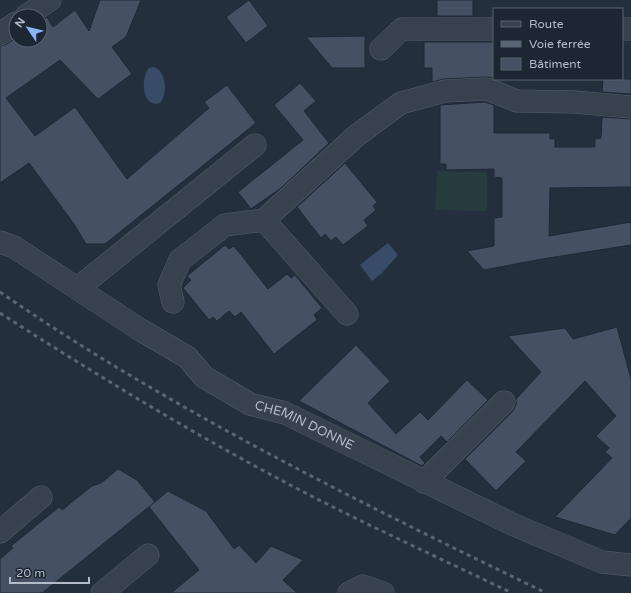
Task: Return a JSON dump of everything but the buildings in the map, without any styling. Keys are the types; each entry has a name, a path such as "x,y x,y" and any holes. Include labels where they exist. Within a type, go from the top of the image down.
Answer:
{"street":[{"path":"38,8 50,0"},
{"path":"381,49 402,29 493,29"},
{"path":"173,302 169,286 180,260 225,225 264,220 356,136 402,104 445,91 487,90 517,101 574,102 631,108"},
{"path":"78,288 255,145"},
{"path":"264,220 347,314"},
{"name":"CHEMIN DONNE","path":"0,242 14,247 139,329 187,357 204,377 250,404 285,413 424,482 512,524 582,555 602,562 631,565"},
{"path":"424,482 504,402"},
{"path":"0,532 40,497"},
{"path":"102,593 148,555"},
{"path":"349,593 363,586 383,593"}],"green space":[{"path":"437,171 487,172 487,211 435,210"}],"water":[{"path":"154,67 161,73 165,89 163,99 160,103 154,104 149,101 144,92 144,79 149,68"},
{"path":"388,243 398,255 382,273 372,281 360,265"}],"railway":[{"path":"0,292 131,376 267,453 336,489 546,593"},
{"path":"0,313 166,416 251,464 359,520 512,593"}]}
